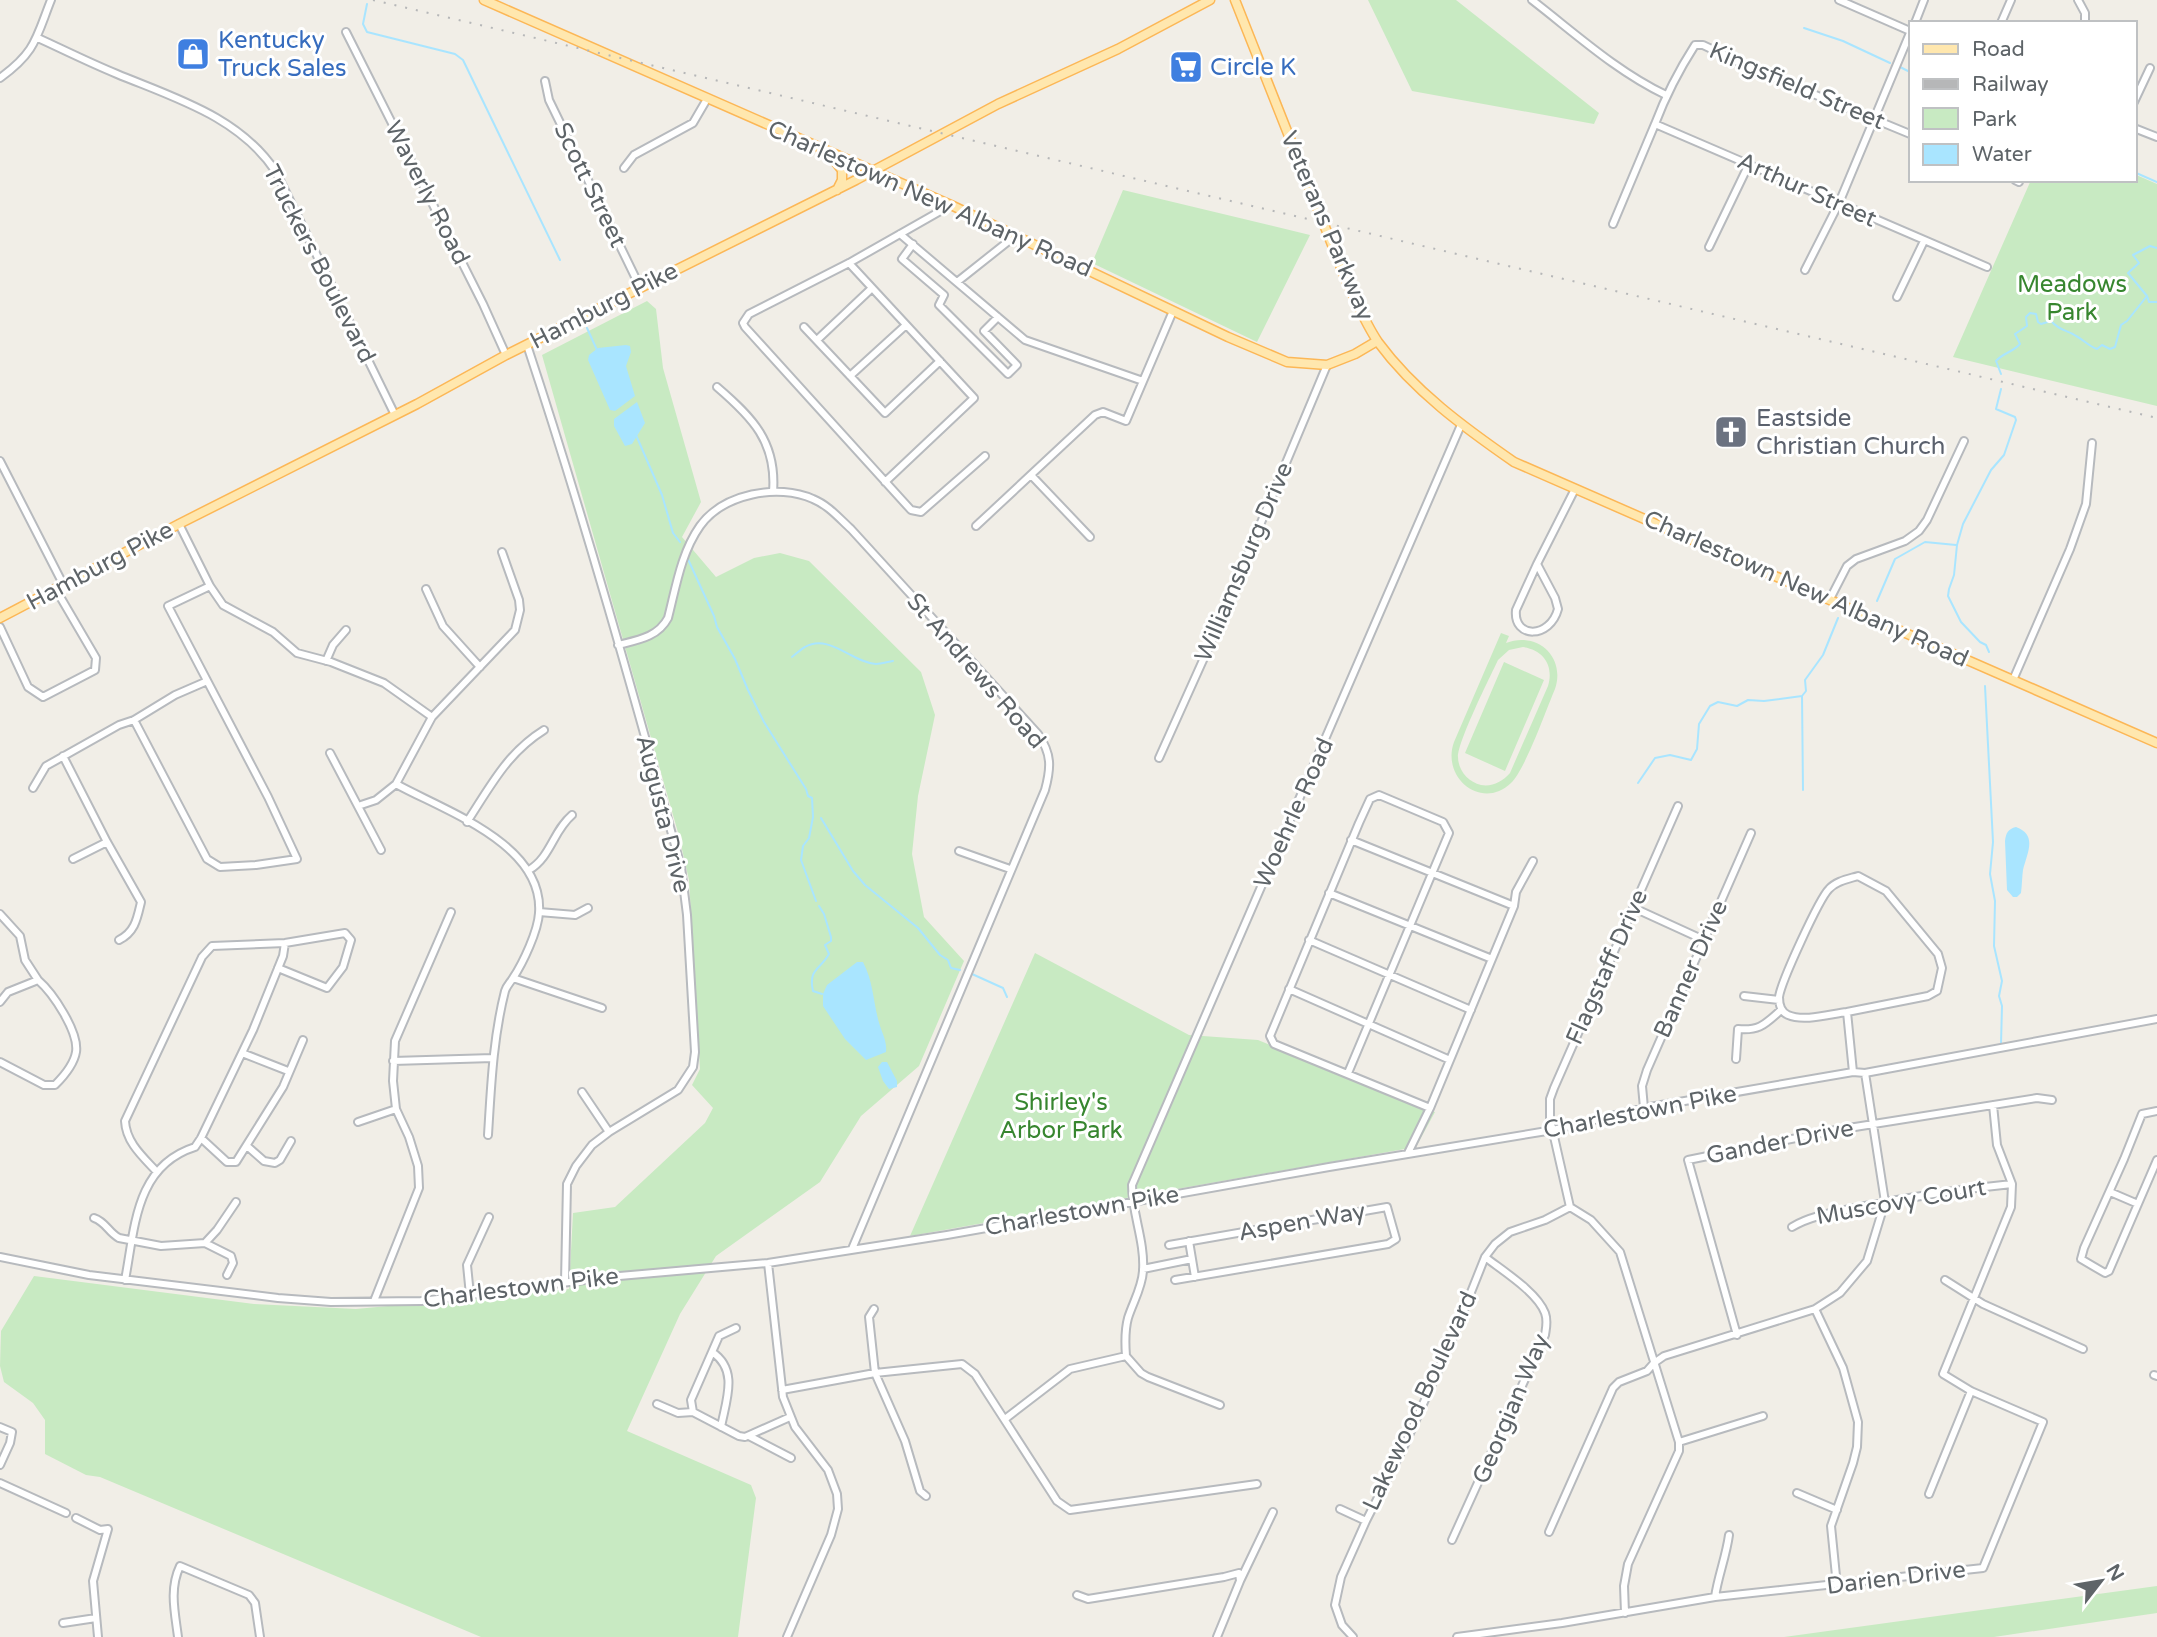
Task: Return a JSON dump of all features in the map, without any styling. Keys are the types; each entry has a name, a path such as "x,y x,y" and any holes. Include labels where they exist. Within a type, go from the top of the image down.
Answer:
{"main road":[{"name":"Charlestown New Albany Road","path":"484,0 951,205 1287,362 1327,365 1355,354 1377,341"},
{"name":"Hamburg Pike","path":"0,618 506,355 837,190 998,104 1118,49 1210,0"},
{"name":"Veterans Parkway","path":"1235,0 1346,280 1377,341 1412,379 1461,425"},
{"path":"824,150 842,170 842,180 837,190"},
{"name":"Charlestown New Albany Road","path":"1461,425 1514,462 2157,743"}],"street":[{"path":"0,78 27,54 38,38 51,0"},
{"path":"1532,0 1634,79 1666,95 1613,224"},
{"path":"1839,0 1909,32"},
{"path":"1916,21 1924,0"},
{"path":"2002,21 2011,0"},
{"path":"2078,0 2085,13 2085,21"},
{"name":"Waverly Road","path":"346,32 506,355"},
{"path":"1805,270 1839,203 1909,34"},
{"name":"Truckers Boulevard","path":"38,38 199,109 230,125 255,144 277,173 395,415"},
{"name":"Kingsfield Street","path":"1666,95 1695,45 1703,45 1760,72 1909,134"},
{"path":"2136,98 2150,68"},
{"name":"Scott Street","path":"545,81 549,100 640,287"},
{"path":"624,168 634,155 693,123 707,99"},
{"name":"Arthur Street","path":"1656,124 1987,267"},
{"path":"2136,129 2157,137"},
{"path":"1709,247 1749,164"},
{"path":"951,205 849,263 749,314 743,323 911,510 921,512 985,456"},
{"path":"900,234 1025,341 1143,381"},
{"path":"957,282 1015,236"},
{"path":"1897,297 1924,241"},
{"path":"913,244 902,259 944,295 939,305 1008,374 1017,365 984,331 998,317"},
{"path":"849,263 974,398 885,482"},
{"path":"817,340 872,288"},
{"path":"976,526 1099,413 1126,421 1173,311"},
{"path":"850,376 906,325"},
{"path":"804,327 885,413 940,361"},
{"name":"Augusta Drive","path":"527,345 558,436 681,867 687,915 695,1052 693,1068 678,1090 608,1132 583,1154 567,1184 565,1282"},
{"name":"Williamsburg Drive","path":"1159,758 1214,637 1327,365"},
{"path":"717,387 747,412 754,422 773,464 772,492"},
{"name":"Woehrle Road","path":"1132,1201 1132,1185 1461,425"},
{"path":"1830,599 1847,566 1856,559 1905,541 1919,531 1927,520 1964,441"},
{"path":"2013,680 2070,549 2086,504 2092,443"},
{"path":"0,461 96,659 95,670 43,697 28,687 0,626"},
{"path":"1031,475 1090,537"},
{"path":"1537,564 1558,609 1549,627 1541,631 1530,631 1525,630 1519,623 1515,616 1516,610 1537,564 1575,489"},
{"name":"St Andrews Road","path":"618,645 649,636 664,627 684,558 692,540 708,517 733,501 772,492 795,494 816,499 851,529 1045,744 1051,763 1045,790 1010,869 967,981 852,1249"},
{"path":"179,524 223,605 273,632 298,653 326,660 384,683 432,718"},
{"path":"358,806 376,800 396,785 432,718 515,630 519,620 519,600 502,552"},
{"path":"134,720 207,859 220,867 297,859 273,807 168,606 211,586"},
{"path":"426,589 443,626 480,667"},
{"path":"326,660 333,645 346,631"},
{"path":"33,788 46,766 206,680"},
{"path":"467,822 503,765 522,745 544,730"},
{"path":"330,753 381,850"},
{"path":"63,756 141,902 135,926 128,936 119,940"},
{"path":"396,785 467,822 504,845 529,870 536,888 539,912 532,939 506,990 493,1058 488,1135"},
{"path":"1348,1073 1449,833 1447,825 1381,795 1370,799 1351,840 1270,1033 1271,1040 1274,1044 1430,1108"},
{"name":"Flagstaff Drive","path":"1553,1130 1549,1110 1554,1088 1678,806"},
{"path":"529,870 542,861 562,823 572,815"},
{"name":"Banner Drive","path":"1644,1108 1642,1086 1647,1070 1751,833"},
{"path":"1351,840 1514,906"},
{"path":"73,859 107,842"},
{"path":"959,851 1010,869"},
{"path":"1409,1153 1514,906 1516,891 1533,861"},
{"path":"1858,876 1886,891 1938,954 1942,968 1937,991 1928,996 1847,1012 1807,1017 1788,1015 1781,1010 1779,1000 1780,990 1822,896 1832,886 1858,876"},
{"path":"1329,893 1492,959"},
{"path":"539,912 575,915 588,908"},
{"path":"1634,908 1704,940"},
{"path":"374,1301 419,1188 418,1166 396,1109 394,1041 452,912"},
{"path":"0,914 20,936 25,960 54,998 75,1040 74,1058 55,1084 44,1085 0,1062"},
{"path":"156,1171 130,1140 125,1121 202,957 212,946 285,943 345,933 351,940 343,967 327,988 278,968"},
{"path":"1309,940 1471,1010"},
{"path":"125,1280 139,1205 156,1171 187,1149 195,1147 201,1138 242,1053 278,968 285,943"},
{"path":"513,978 602,1008"},
{"path":"0,1002 8,992 38,980"},
{"path":"1289,989 1450,1060"},
{"path":"1744,996 1779,1000"},
{"path":"1736,1059 1738,1029 1758,1029 1781,1010"},
{"path":"1847,1012 1853,1072"},
{"name":"Charlestown Pike","path":"0,1257 125,1280 331,1302 421,1300 565,1282 768,1263 1000,1226 1553,1130 1644,1108 1853,1072 1866,1073 2157,1019"},
{"path":"201,1138 227,1162 236,1161 283,1087 303,1040"},
{"path":"242,1053 288,1070"},
{"path":"393,1061 493,1058"},
{"path":"1549,1532 1613,1388 1619,1381 1647,1371 1664,1356 1815,1310 1840,1293 1867,1261 1885,1202 1866,1073"},
{"path":"582,1092 608,1132"},
{"name":"Gander Drive","path":"1737,1335 1688,1160 1873,1124 2037,1098 2052,1100"},
{"path":"1974,1296 2011,1207 2012,1184 1997,1146 1993,1105"},
{"path":"358,1122 396,1109"},
{"path":"2157,1111 2141,1114 2081,1259 2105,1273 2109,1271 2157,1160"},
{"path":"1457,1637 1625,1613 1624,1586 1628,1564 1679,1451 1679,1442 1620,1252 1591,1220 1570,1207 1553,1130"},
{"path":"247,1146 264,1161 275,1163 280,1160 291,1141"},
{"name":"Muscovy Court","path":"1792,1227 1805,1219 1885,1202 2012,1184"},
{"path":"2110,1192 2138,1204"},
{"path":"1132,1201 1141,1237 1143,1267 1141,1285 1127,1320 1126,1356 1148,1377 1220,1405"},
{"path":"205,1243 218,1230 236,1202"},
{"name":"Aspen Way","path":"1169,1245 1387,1207 1396,1239 1388,1244 1175,1280"},
{"name":"Lakewood Boulevard","path":"1353,1637 1342,1625 1335,1605 1342,1577 1454,1335 1485,1257 1495,1244 1510,1232 1545,1220 1570,1207"},
{"path":"470,1294 467,1265 489,1217"},
{"path":"94,1218 106,1224 113,1235 132,1240 161,1246 205,1243 231,1256 233,1263 227,1275"},
{"path":"1189,1241 1195,1276"},
{"path":"1143,1267 1192,1257"},
{"name":"Georgian Way","path":"1452,1540 1511,1414 1547,1325 1541,1306 1485,1257"},
{"path":"768,1263 782,1390 790,1417 828,1470 835,1485 838,1509 831,1535 787,1637"},
{"path":"1945,1279 1983,1304 2083,1349"},
{"name":"Darien Drive","path":"1625,1613 1715,1597 1837,1586 1983,1568 2043,1422 1971,1391 1942,1374 1974,1296"},
{"path":"874,1308 869,1317 875,1374 905,1441 920,1491 926,1496"},
{"path":"1815,1310 1843,1368 1858,1422 1857,1447 1831,1526 1837,1586"},
{"path":"693,1412 691,1400 719,1336 736,1328"},
{"path":"712,1352 720,1357 728,1369 729,1377 721,1427"},
{"path":"1005,1419 1070,1368 1126,1356"},
{"path":"782,1390 875,1374 962,1364 975,1374 1057,1501 1070,1510 1257,1484"},
{"path":"1929,1494 1971,1391"},
{"path":"657,1404 678,1413 693,1412 739,1436 749,1436 791,1458"},
{"path":"1679,1442 1763,1416"},
{"path":"749,1436 790,1417"},
{"path":"0,1427 12,1432 0,1465"},
{"path":"0,1483 66,1513"},
{"path":"1797,1493 1837,1510"},
{"path":"1340,1509 1366,1521"},
{"path":"1217,1637 1273,1512"},
{"path":"76,1518 100,1530 108,1529 93,1581 98,1637"},
{"path":"1715,1597 1717,1581 1726,1558 1729,1535"},
{"path":"178,1637 173,1600 174,1579 180,1566 249,1595 255,1603 260,1637"},
{"path":"1077,1595 1088,1599 1239,1573 1240,1581"},
{"path":"63,1623 96,1618"}],"green space":[{"path":"1368,0 1456,0 1599,113 1594,124 1412,91"},
{"name":"Meadows Park","path":"2136,175 2157,184 2157,406 1953,357 2030,182 2136,182"},
{"path":"1123,190 1310,235 1257,342 1092,263"},
{"path":"647,301 656,309 663,368 701,502 682,537 716,577 754,558 780,553 809,561 921,672 935,715 918,796 912,854 924,917 964,961 919,1066 861,1116 820,1182 716,1256 680,1314 627,1431 751,1485 756,1498 738,1637 481,1637 100,1477 86,1475 45,1454 45,1420 33,1403 4,1382 0,1366 1,1331 34,1276 254,1304 356,1309 569,1289 573,1213 615,1207 705,1123 713,1108 692,1085 700,1069 689,880 679,836 542,355"},
{"path":"1501,633 1509,636 1506,643 1528,641 1538,644 1553,657 1557,677 1555,689 1529,753 1511,783 1500,791 1488,793 1477,792 1467,786 1453,768 1454,742","holes":["1523,647 1546,660 1550,672 1548,686 1510,773 1493,784 1476,783 1465,775 1458,762 1459,749 1469,724 1498,660 1509,650"]},
{"path":"1504,662 1544,680 1505,771 1465,753"},
{"name":"Shirley's Arbor Park","path":"1035,953 1189,1035 1258,1040 1435,1112 1416,1147 910,1236"},
{"path":"2157,1586 2157,1613 1994,1637 1784,1637"}],"water":[{"path":"630,346 631,352 626,366 635,396 615,411 610,410 588,360 589,355 598,348"},
{"path":"637,402 645,423 632,444 625,446 614,426 614,419"},
{"path":"2016,827 2027,835 2029,845 2021,893 2013,897 2007,890 2005,841 2008,832"},
{"path":"857,962 863,962 867,970 886,1045 886,1052 866,1060 845,1039 823,1006 823,994 827,985"},
{"path":"882,1062 887,1062 897,1081 897,1087 889,1089 883,1081 878,1067"}],"waterway":[{"path":"367,4 363,24 367,32 455,54 463,60 560,260"},
{"path":"1804,28 1843,41 1890,63"},
{"path":"1900,67 1909,72"},
{"path":"2136,173 2157,182"},
{"path":"2157,248 2150,246 2133,255 2139,263 2128,273 2149,302 2157,302"},
{"path":"2001,374 1996,361 2020,344 2015,334 2027,326 2026,317 2030,313 2036,314 2041,324 2051,321 2094,348 2102,345 2110,349 2115,347 2121,325 2147,296"},
{"path":"587,328 597,350"},
{"path":"1989,652 1986,645 1961,622 1948,596 1963,524 1991,470 2004,455 2016,420 2015,417 1996,409 2001,389"},
{"path":"636,435 662,495 673,533 680,542"},
{"path":"1877,601 1895,559 1925,542 1956,545"},
{"path":"687,557 717,627 764,722 808,796 812,798 813,817 801,860 816,901"},
{"path":"1803,790 1802,696 1806,691 1805,680 1823,655 1838,618"},
{"path":"792,657 805,647 823,644 867,662 878,664 893,661"},
{"path":"1985,686 1993,842 1990,874 1995,901 1994,946 2002,981 1999,996 2002,1006 2001,1044"},
{"path":"1638,783 1655,758 1670,755 1691,760 1697,749 1699,724 1710,706 1718,702 1737,706 1748,700 1764,701 1802,696"},
{"path":"821,818 853,871 865,885 918,928 940,955 948,960 951,968 960,970"},
{"path":"819,906 831,937 831,941 825,945 829,954 812,978 813,991 822,994"},
{"path":"972,974 1003,988 1007,997"}],"railway":[{"path":"373,0 2157,418"}],"place":[{"name":"Kentucky Truck Sales","path":"193,54"},
{"name":"Circle K","path":"1186,67"},
{"name":"Eastside Christian Church","path":"1731,432"}]}
